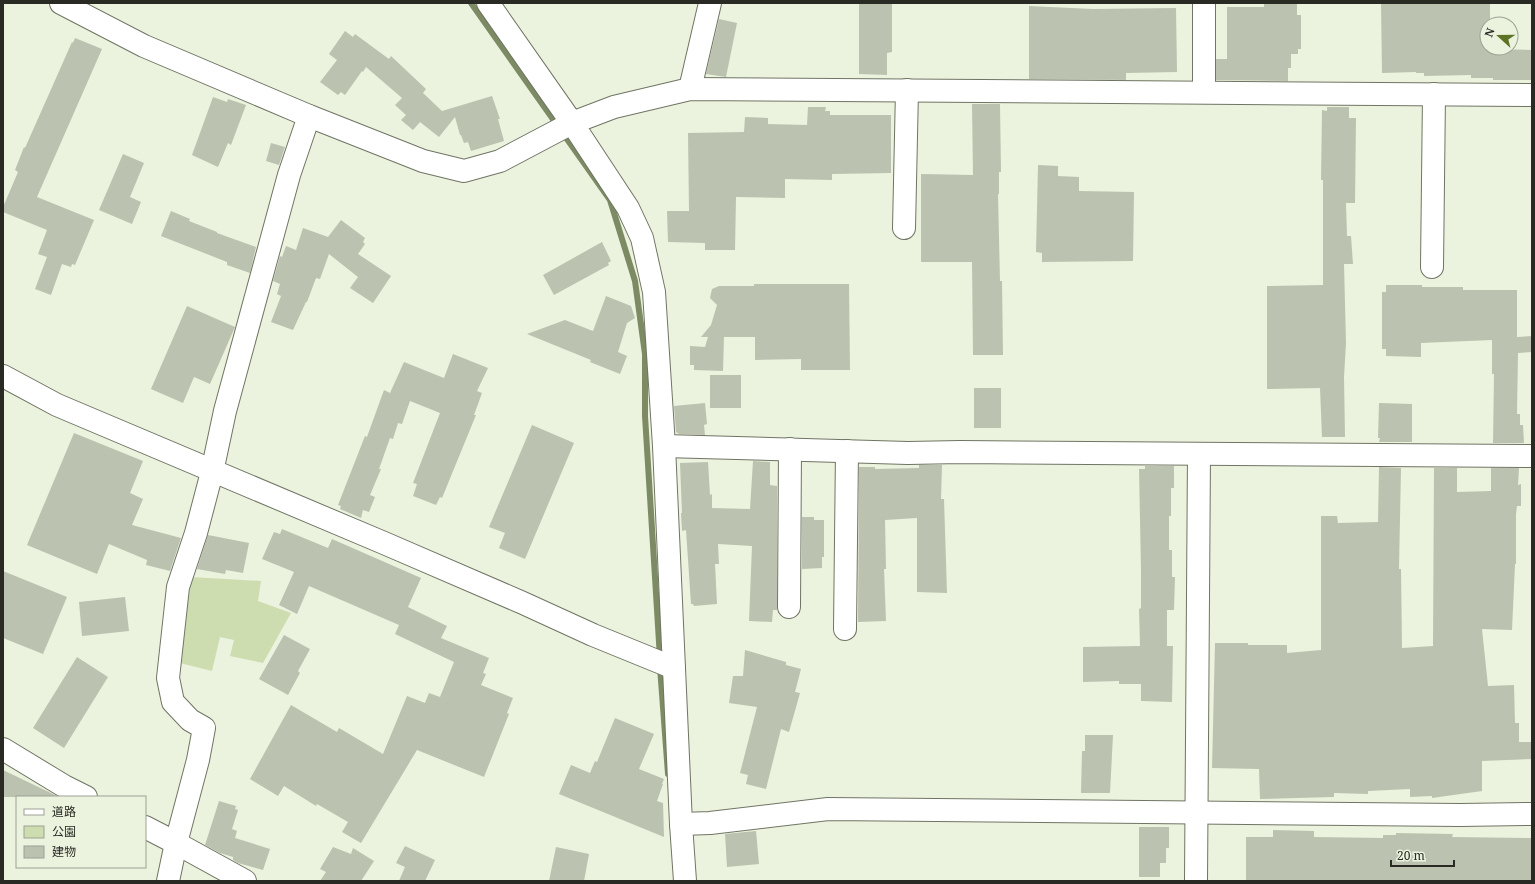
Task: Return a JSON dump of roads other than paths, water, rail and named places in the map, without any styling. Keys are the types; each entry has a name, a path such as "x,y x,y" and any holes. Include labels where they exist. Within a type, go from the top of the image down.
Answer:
{"street":[{"path":"61,3 144,46 309,116 423,161 464,171 500,161 572,123 614,107 690,88 1532,95"},
{"path":"488,3 572,123 628,208 642,238 654,292 664,446 681,824 685,881"},
{"path":"504,26 508,3"},
{"path":"690,88 710,3"},
{"path":"1204,3 1204,92"},
{"path":"904,228 907,90"},
{"path":"1432,267 1434,94"},
{"path":"168,881 176,842 198,760 204,728 190,720 173,702 168,678 178,587 196,533 212,472 225,411 289,175 309,116"},
{"path":"3,376 57,405 212,472 384,543 593,635 674,668"},
{"path":"664,446 908,453 968,452 1532,456"},
{"path":"789,607 790,449"},
{"path":"845,629 847,451"},
{"path":"1196,881 1199,454"},
{"path":"3,750 84,796"},
{"path":"681,824 710,823 828,809 1460,815 1532,814"},
{"path":"146,827 176,842 245,881"}],"waterway":[{"path":"471,3 610,200 635,281 645,354 645,416 660,658"},
{"path":"660,667 668,774"}]}
